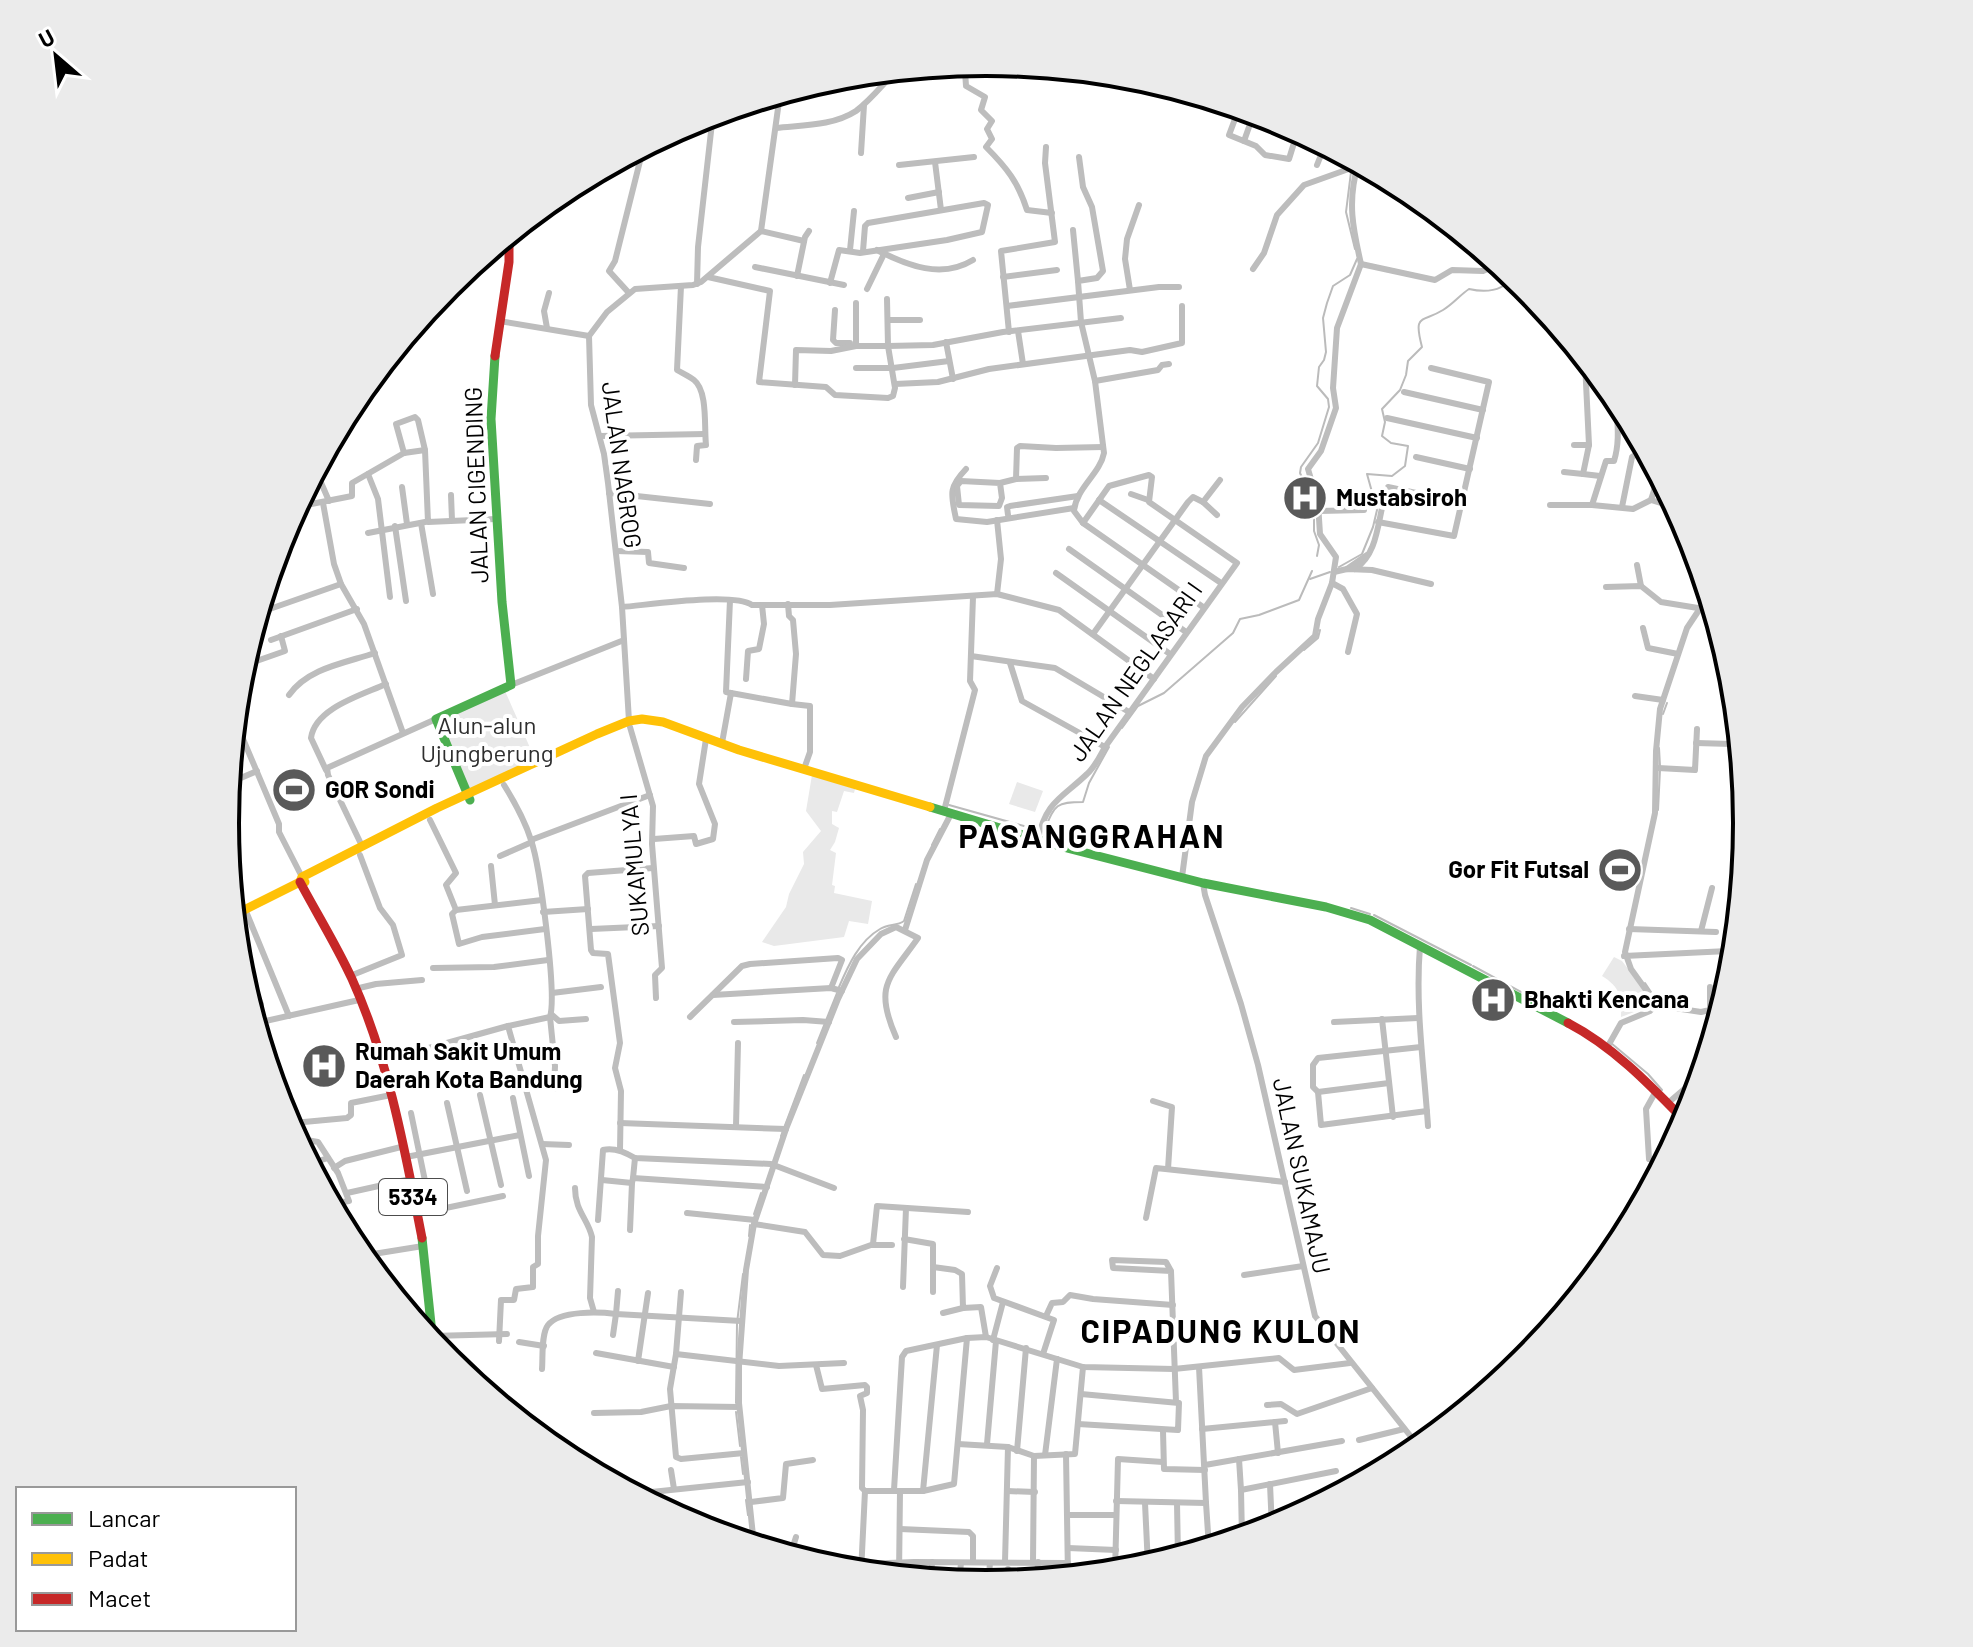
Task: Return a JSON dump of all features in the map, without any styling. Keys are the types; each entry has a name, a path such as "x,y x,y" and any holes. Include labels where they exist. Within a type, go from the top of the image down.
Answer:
{"main road":[{"name":"JALAN CIGENDING","path":"507,250 492,379 491,419 496,519 511,685"},
{"path":"468,797 436,719 511,685"},
{"path":"361,850 430,820 468,797 504,785 629,724"},
{"path":"244,910 301,879 306,882 361,850 468,797 629,724 646,726 686,732 948,812 1039,833 1203,883 1341,910 1370,920 1578,1027 1608,1046 1677,1110"},
{"name":"5334","path":"301,879 350,976 382,1061 423,1246 430,1323"}],"street":[{"path":"965,77 966,86 985,97 981,110 992,121 987,129 992,139 986,147 1009,171 1021,190 1027,210 1052,213"},
{"path":"776,128 834,121 864,105 885,83"},
{"path":"861,153 864,105"},
{"path":"499,321 589,336 599,320 638,287 697,284 708,277 761,231 779,106"},
{"path":"1232,118 1229,135 1256,146 1265,155 1287,160 1293,142"},
{"path":"1244,141 1249,124"},
{"path":"697,284 698,247 711,129"},
{"path":"1009,332 1001,251 1055,242 1045,163 1046,147"},
{"path":"1317,165 1321,155"},
{"path":"899,165 974,157"},
{"path":"1078,281 1097,278 1103,271 1092,207 1083,187 1079,157"},
{"path":"629,293 609,272 615,261 640,162"},
{"path":"935,162 941,210"},
{"path":"1253,269 1264,253 1277,215 1304,185 1347,169"},
{"path":"1182,877 1192,802 1209,749 1242,707 1315,636 1332,583 1335,555 1320,534 1319,511 1308,469 1321,451 1336,408 1333,388 1337,328 1361,264 1351,212 1356,174"},
{"path":"908,198 939,192"},
{"path":"830,283 838,250 881,252 963,238 984,231 988,204 868,223 865,226 863,251"},
{"path":"1130,290 1125,259 1127,239 1139,205"},
{"path":"850,250 854,211"},
{"path":"1073,230 1081,322 1095,381 1103,447 1102,459 1078,496 1074,508 1083,523 1203,607"},
{"path":"761,231 804,241"},
{"path":"797,276 809,231"},
{"path":"881,252 935,270 959,268 973,260"},
{"path":"867,289 881,252"},
{"path":"1361,264 1435,280 1452,270 1488,269"},
{"path":"755,267 844,285"},
{"path":"1003,277 1057,270"},
{"path":"708,277 770,290 759,382 829,388 835,395 889,398 894,394 888,346 887,299"},
{"path":"681,286 677,370 695,380 705,403 706,445 697,446 696,460"},
{"path":"1007,306 1179,287"},
{"path":"547,328 544,311 549,293"},
{"path":"856,303 856,344"},
{"path":"895,384 924,384 989,369 1130,350 1142,352 1182,343 1182,306"},
{"path":"835,310 834,342 913,347 1121,318"},
{"path":"888,320 920,320"},
{"path":"1018,331 1023,364"},
{"name":"JALAN NAGROG","path":"589,336 591,405 600,436 616,551 629,724"},
{"path":"946,342 953,379"},
{"path":"795,385 796,350 831,351 856,344"},
{"path":"856,368 893,368 949,361"},
{"path":"1095,381 1158,370 1162,365 1169,364"},
{"path":"1378,522 1452,538 1490,384 1488,380 1431,368"},
{"path":"1583,474 1589,445 1586,376"},
{"path":"1404,392 1483,410"},
{"path":"404,453 396,424 415,417 425,450 425,522 433,594"},
{"path":"1387,418 1477,438"},
{"path":"1592,505 1606,461 1614,461 1616,455 1618,424"},
{"path":"600,436 705,434"},
{"path":"1574,445 1589,445"},
{"path":"1016,479 1017,448 1020,446 1103,447"},
{"path":"311,505 352,496 351,484 404,453 425,450"},
{"path":"1622,507 1632,457 1637,455"},
{"path":"1416,457 1470,469"},
{"path":"966,469 951,488 956,519 983,522 1074,508"},
{"path":"1564,472 1600,476"},
{"path":"368,474 378,499 390,597"},
{"path":"1083,523 1112,484 1151,476 1148,500"},
{"path":"1000,483 1002,498 999,506 959,505 957,486 961,481 1000,483 1046,478"},
{"path":"1203,502 1220,480"},
{"path":"320,485 326,502 334,564 375,653 403,733"},
{"path":"1351,569 1371,551 1389,486 1463,503"},
{"path":"402,487 407,524"},
{"path":"1651,500 1655,489"},
{"path":"609,493 710,504"},
{"path":"1131,494 1148,500 1175,519"},
{"path":"451,495 452,520"},
{"path":"1008,515 1007,508 1010,506 1078,496"},
{"path":"1093,634 1193,497 1217,515"},
{"path":"1099,500 1221,583"},
{"path":"1550,505 1633,509 1651,500 1662,503"},
{"path":"1319,511 1364,510"},
{"path":"368,533 425,522 496,519"},
{"name":"JALAN NEGLASARI I","path":"1039,833 1054,801 1089,772 1237,563 1175,519"},
{"path":"997,520 1001,559 997,594"},
{"path":"395,526 406,601"},
{"path":"1069,549 1186,632"},
{"path":"616,551 648,552 649,563 684,568"},
{"path":"1637,565 1641,586"},
{"path":"1335,570 1384,572 1431,584"},
{"path":"1056,573 1170,654"},
{"path":"1332,583 1343,589 1357,614 1348,652"},
{"path":"271,609 341,584"},
{"path":"1606,587 1641,586 1661,602 1698,608"},
{"path":"622,607 730,600 762,605 830,605 997,594 1059,610 1154,679"},
{"path":"905,930 927,860 948,812 975,690 970,681 973,597"},
{"path":"730,600 726,692 810,706 810,752 804,769"},
{"path":"788,604 789,616 793,620 796,654 792,704"},
{"path":"746,679 748,651 759,649 764,624 762,605"},
{"path":"1608,1046 1621,1023 1650,1011 1655,1005 1624,956 1655,813 1656,751 1663,700 1687,628 1701,605"},
{"path":"271,640 357,609"},
{"path":"1643,628 1648,648 1678,654"},
{"path":"257,661 285,651 281,636"},
{"path":"511,685 624,640"},
{"path":"289,695 311,674 375,653"},
{"path":"971,656 1055,668 1129,712"},
{"path":"1010,663 1022,701 1105,747"},
{"path":"350,976 402,955 393,925 384,915 361,850 311,738 319,720 386,684"},
{"path":"722,744 731,693"},
{"path":"1635,696 1663,700"},
{"path":"327,769 436,719"},
{"name":"SUKAMULYA I","path":"629,724 653,806 653,868 662,968 655,975 656,998"},
{"path":"1658,768 1694,771 1697,729"},
{"path":"654,839 694,836 696,844 713,839 715,824 699,784 706,739"},
{"path":"244,740 279,824 279,832 301,879"},
{"path":"1696,743 1729,744"},
{"path":"241,778 257,771"},
{"path":"504,785 531,841 542,900 552,993 554,1089"},
{"path":"500,856 650,795"},
{"path":"430,820 457,875 446,885 456,910"},
{"path":"491,866 495,905"},
{"path":"620,1150 618,1075 615,1068 620,1043 608,954 591,953 586,874 653,868"},
{"name":"JALAN SUKAMAJU","path":"1203,883 1258,1065 1315,1316 1412,1438"},
{"path":"1701,931 1712,888"},
{"path":"542,900 456,910 452,914 459,944 482,937 545,929"},
{"path":"543,912 588,909"},
{"path":"245,923 289,1016"},
{"path":"591,929 659,926"},
{"path":"753,1533 736,1361 738,1321 754,1222 775,1165 784,1128 838,990 857,959 881,934 895,927 917,939 893,968 885,985 888,1019 896,1037"},
{"path":"1629,929 1716,932"},
{"path":"1420,946 1418,1018 1428,1126"},
{"path":"1624,956 1723,951"},
{"path":"690,1017 742,966 750,964 838,958 842,960 842,965 838,990"},
{"path":"433,968 494,967 548,960"},
{"path":"355,989 422,980"},
{"path":"726,983 729,995"},
{"path":"552,993 601,987"},
{"path":"1655,1005 1701,1012 1710,1010 1710,987"},
{"path":"713,995 838,990"},
{"path":"265,1021 359,1000"},
{"path":"382,1061 551,1016 559,1021 586,1019"},
{"path":"1334,1022 1418,1018"},
{"path":"1382,1019 1393,1117"},
{"path":"734,1022 826,1022"},
{"path":"499,1337 501,1300 514,1300 516,1289 532,1287 533,1267 538,1264 538,1236 547,1165 508,1026"},
{"path":"736,1126 738,1043"},
{"path":"1421,1047 1314,1061 1313,1087 1318,1092 1321,1125 1427,1111"},
{"path":"1318,1092 1389,1083"},
{"path":"1668,1103 1685,1088"},
{"path":"1649,1159 1646,1109 1656,1091"},
{"path":"302,1122 347,1118 351,1115 351,1103 391,1095"},
{"path":"480,1095 501,1185"},
{"path":"513,1098 529,1176"},
{"path":"1153,1101 1172,1107 1168,1169"},
{"path":"447,1103 467,1191"},
{"path":"411,1113 430,1205"},
{"path":"620,1123 784,1128"},
{"path":"334,1168 351,1159 403,1152 420,1155 520,1135"},
{"path":"310,1140 318,1142 334,1168 347,1193 348,1201 342,1202"},
{"path":"542,1144 569,1145"},
{"path":"598,1220 603,1150 620,1150 635,1158 775,1165 834,1188"},
{"path":"320,1161 328,1158"},
{"path":"630,1230 635,1158"},
{"path":"1146,1218 1156,1168 1285,1182"},
{"path":"347,1193 410,1179"},
{"path":"602,1180 767,1187"},
{"path":"575,1188 577,1206 592,1237 590,1298 597,1312"},
{"path":"417,1214 503,1196"},
{"path":"873,1244 878,1206 968,1212"},
{"path":"903,1287 906,1208"},
{"path":"687,1213 805,1232 823,1255 840,1256 873,1244 892,1245"},
{"path":"904,1239 933,1244 933,1292"},
{"path":"375,1254 423,1246"},
{"path":"1078,1424 1178,1431 1180,1406 1176,1402 1171,1271 1166,1262 1112,1260 1113,1268 1171,1271"},
{"path":"1244,1275 1303,1266"},
{"path":"933,1267 962,1274 963,1308"},
{"path":"997,1268 990,1290 994,1298 1048,1317 1054,1322 1043,1354"},
{"path":"613,1335 618,1291"},
{"path":"681,1292 671,1385 677,1459 744,1453"},
{"path":"638,1361 648,1293"},
{"path":"1048,1317 1052,1303 1063,1302 1070,1295 1173,1305"},
{"path":"987,1444 992,1339 1003,1302"},
{"path":"943,1313 981,1307 992,1339"},
{"path":"542,1369 549,1324 582,1311 738,1321"},
{"path":"1109,1333 1173,1336"},
{"path":"445,1339 507,1334"},
{"path":"900,1566 897,1491 902,1357 906,1351 967,1338 992,1339 1083,1367 1174,1369 1279,1358 1294,1370 1350,1363"},
{"path":"865,1491 923,1491 954,1484 967,1338"},
{"path":"519,1342 544,1346"},
{"path":"923,1491 937,1345"},
{"path":"1017,1451 1026,1348"},
{"path":"596,1353 674,1367"},
{"path":"676,1354 779,1366 844,1363"},
{"path":"1045,1455 1057,1359"},
{"path":"816,1365 822,1389 866,1385 867,1393 860,1396 863,1410 862,1488 865,1491 862,1561"},
{"path":"958,1444 1008,1447 1034,1456 1075,1454 1083,1367"},
{"path":"1199,1367 1208,1537"},
{"path":"1267,1405 1281,1404 1297,1414 1372,1388"},
{"path":"1081,1394 1176,1402"},
{"path":"594,1413 641,1412 671,1406 739,1407"},
{"path":"1202,1429 1285,1421"},
{"path":"1275,1422 1278,1453"},
{"path":"1359,1440 1404,1429"},
{"path":"1163,1431 1164,1469 1205,1468 1342,1441"},
{"path":"1007,1570 1008,1447"},
{"path":"1066,1454 1068,1566"},
{"path":"1034,1456 1036,1569"},
{"path":"1116,1560 1118,1459 1163,1462"},
{"path":"1239,1459 1242,1526"},
{"path":"751,1502 783,1498 786,1464 813,1460"},
{"path":"671,1470 674,1489"},
{"path":"1241,1490 1336,1471"},
{"path":"652,1492 748,1482"},
{"path":"1270,1484 1271,1515"},
{"path":"1007,1491 1035,1492"},
{"path":"1116,1501 1206,1503"},
{"path":"1145,1503 1147,1553"},
{"path":"1177,1503 1178,1547"},
{"path":"1067,1515 1115,1515"},
{"path":"900,1529 969,1532 973,1536 973,1562"},
{"path":"793,1546 796,1537"},
{"path":"1068,1548 1116,1550"},
{"path":"932,1562 932,1568"},
{"path":"878,1563 1068,1563"},
{"path":"989,1571 990,1563"},
{"path":"960,1564 960,1570"}],"green space":[{"name":"Alun-alun Ujungberung","path":"505,691 535,759 470,790 441,722 444,717"},
{"path":"812,775 855,789 854,793 844,791 837,812 832,811 832,824 839,828 830,850 836,853 832,885 835,886 834,893 872,901 868,924 849,921 844,937 774,946 762,942 786,907 804,864 803,852 821,831 806,811"},
{"path":"1017,782 1043,791 1035,812 1009,804"},
{"name":"Gor Fit Futsal","path":"1612,854 1633,858 1628,886 1607,882"},
{"path":"1614,957 1622,961 1652,1000 1647,1007 1621,1017 1619,993 1602,976"}],"waterway":[{"path":"1351,172 1346,212 1355,249"},
{"path":"1317,556 1319,545 1314,531 1314,504 1300,473 1318,443 1329,407 1328,399 1317,386 1319,367 1326,352 1323,318 1333,286 1350,275 1357,259"},
{"path":"1339,567 1362,554 1373,527 1377,510 1367,474 1392,476 1405,466 1408,446 1391,443 1382,436 1385,422 1382,409 1400,390 1408,361 1422,347 1419,324 1447,308 1469,289 1494,290 1505,285"},
{"path":"1122,728 1138,706 1164,693 1233,633 1240,619 1299,600 1312,571"},
{"path":"1310,579 1330,572"},
{"path":"1304,650 1318,638 1320,630"},
{"path":"1235,722 1276,676"},
{"path":"1663,714 1667,703"},
{"path":"1044,831 1061,804 1083,802 1089,783 1109,747"},
{"path":"1659,748 1660,766"},
{"path":"1658,810 1660,770"},
{"path":"949,805 1038,830"},
{"path":"932,845 940,829"},
{"path":"839,987 850,963 866,940 883,927 904,921 916,884"},
{"path":"1351,908 1370,914"},
{"path":"1374,915 1471,965"},
{"path":"1473,966 1549,1007"},
{"path":"1645,983 1659,1004"},
{"path":"817,1043 837,993"},
{"path":"1611,1043 1662,1090"},
{"path":"781,1136 804,1075"},
{"path":"754,1214 761,1193"},
{"path":"749,1236 750,1225"},
{"path":"736,1403 737,1323 743,1274"},
{"path":"736,1412 740,1446"},
{"path":"741,1457 743,1474"},
{"path":"746,1500 748,1515"}],"traffic: fast":[{"path":"470,800 436,719 511,685 502,602 491,419 495,356"},
{"path":"930,807 1063,847 1203,883 1326,907 1370,920 1568,1023"},
{"path":"422,1238 431,1323"}],"traffic: slow":[{"path":"300,882 302,877 437,808 597,734 642,719 663,722 739,750 930,807"},
{"path":"244,910 305,882"}],"traffic: jam":[{"path":"495,356 509,248"},
{"path":"300,882 346,967 376,1042 394,1107 422,1238"},
{"path":"1568,1023 1616,1055 1676,1112"}],"place":[{"name":"Mustabsiroh","path":"1305,498"},
{"name":"GOR Sondi","path":"294,790"},
{"name":"Gor Fit Futsal","path":"1620,870"},
{"name":"Bhakti Kencana","path":"1493,1000"},
{"name":"Rumah Sakit Umum Daerah Kota Bandung","path":"324,1066"}],"district":[{"name":"PASANGGRAHAN","path":"1092,837"},
{"name":"CIPADUNG KULON","path":"1221,1332"}]}
